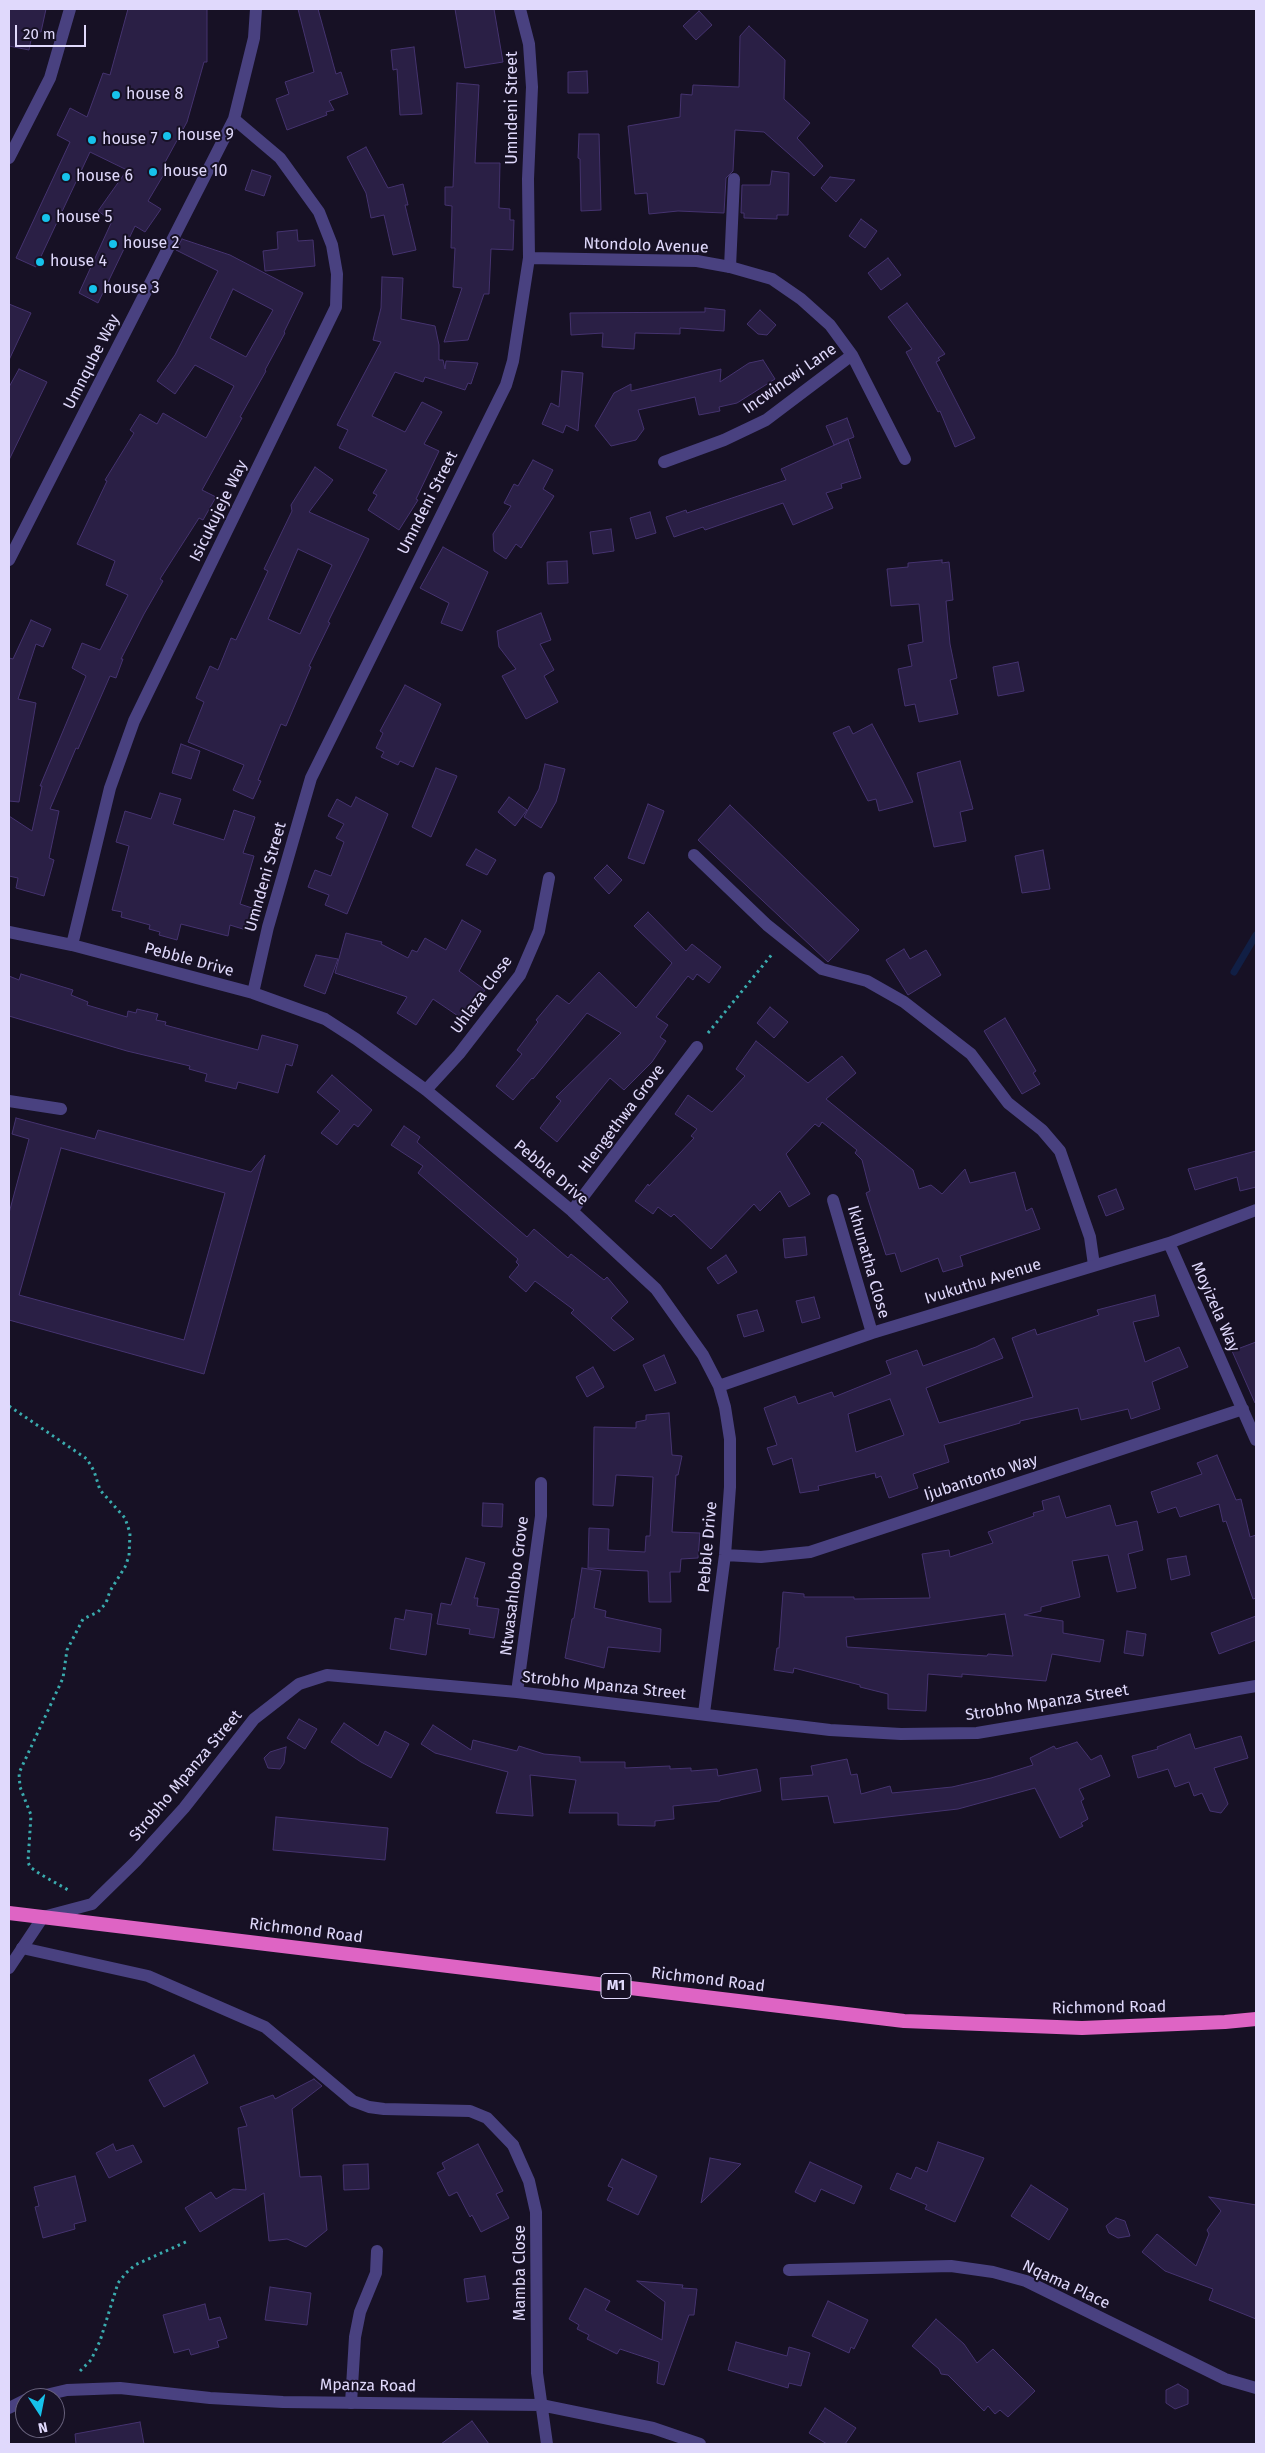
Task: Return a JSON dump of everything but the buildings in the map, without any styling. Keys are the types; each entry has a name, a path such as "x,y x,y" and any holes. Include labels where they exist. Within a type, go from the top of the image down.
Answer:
{"highway":[{"name":"Richmond Road","path":"9,1913 904,2020 1082,2028 1256,2019"}],"street":[{"path":"9,158 50,78 70,9"},
{"name":"Umnqube Way","path":"9,560 234,119 254,38 256,9"},
{"name":"Umndeni Street","path":"253,993 268,927 311,778 506,385 513,361 529,258 528,179 532,87 530,44 520,9"},
{"name":"Isicukujeje Way","path":"72,945 110,788 134,721 336,307 337,274 332,244 319,212 280,158 234,119"},
{"path":"730,267 734,179"},
{"name":"Ntondolo Avenue","path":"529,258 697,261 730,267 772,279 801,299 830,325 852,355 905,458"},
{"name":"Incwincwi Lane","path":"664,462 724,440 766,420 852,355"},
{"path":"694,855 784,939 822,969 867,980 904,1002 971,1054 1008,1103 1042,1130 1060,1151 1090,1237 1094,1265"},
{"name":"Uhlaza Close","path":"426,1090 460,1054 520,975 539,931 549,878"},
{"name":"Pebble Drive","path":"9,932 72,945 253,993 325,1019 426,1090 572,1211 656,1289 703,1355 719,1386 725,1407 730,1439 730,1486 725,1555 704,1713"},
{"name":"Hlengethwa Grove","path":"572,1211 697,1047"},
{"path":"9,1101 61,1109"},
{"name":"Ikhunatha Close","path":"833,1200 872,1333"},
{"name":"Ivukuthu Avenue","path":"719,1386 872,1333 1169,1243 1256,1210"},
{"name":"Moyizela Way","path":"1169,1243 1256,1440"},
{"name":"Ijubantonto Way","path":"725,1555 761,1557 810,1552 1243,1409"},
{"name":"Ntwasahlobo Grove","path":"517,1692 541,1516 541,1483"},
{"name":"Strobho Mpanza Street","path":"44,1917 92,1904 184,1808 254,1719 299,1684 327,1675 517,1692 704,1713 830,1730 901,1734 977,1733 1256,1686"},
{"path":"9,1968 44,1917"},
{"name":"Mamba Close","path":"22,1948 148,1976 265,2028 353,2101 369,2107 470,2111 487,2118 513,2145 529,2181 536,2212 536,2373 547,2444"},
{"path":"351,2402 355,2338 360,2312 376,2273 377,2251"},
{"name":"Nqama Place","path":"788,2270 950,2266 993,2272 1026,2281 1225,2379 1256,2388"},
{"name":"Mpanza Road","path":"67,2390 120,2388 210,2398 541,2404 653,2428 700,2444"}],"path":[{"path":"697,1047 739,992 784,939"},
{"path":"9,1406 87,1459 94,1471 100,1490 129,1523 129,1556 125,1567 110,1591 106,1603 98,1612 83,1619 67,1650 63,1678 19,1773 20,1786 31,1815 28,1855 30,1868 92,1904"},
{"path":"67,2390 91,2360 100,2341 118,2282 135,2265 188,2242"}],"waterway":[{"path":"1234,972 1256,935"}],"place":[{"name":"house 8","path":"116,95"},
{"name":"house 9","path":"167,136"},
{"name":"house 7","path":"92,140"},
{"name":"house 10","path":"153,172"},
{"name":"house 6","path":"66,177"},
{"name":"house 5","path":"46,218"},
{"name":"house 2","path":"113,244"},
{"name":"house 4","path":"40,262"},
{"name":"house 3","path":"93,289"}]}
